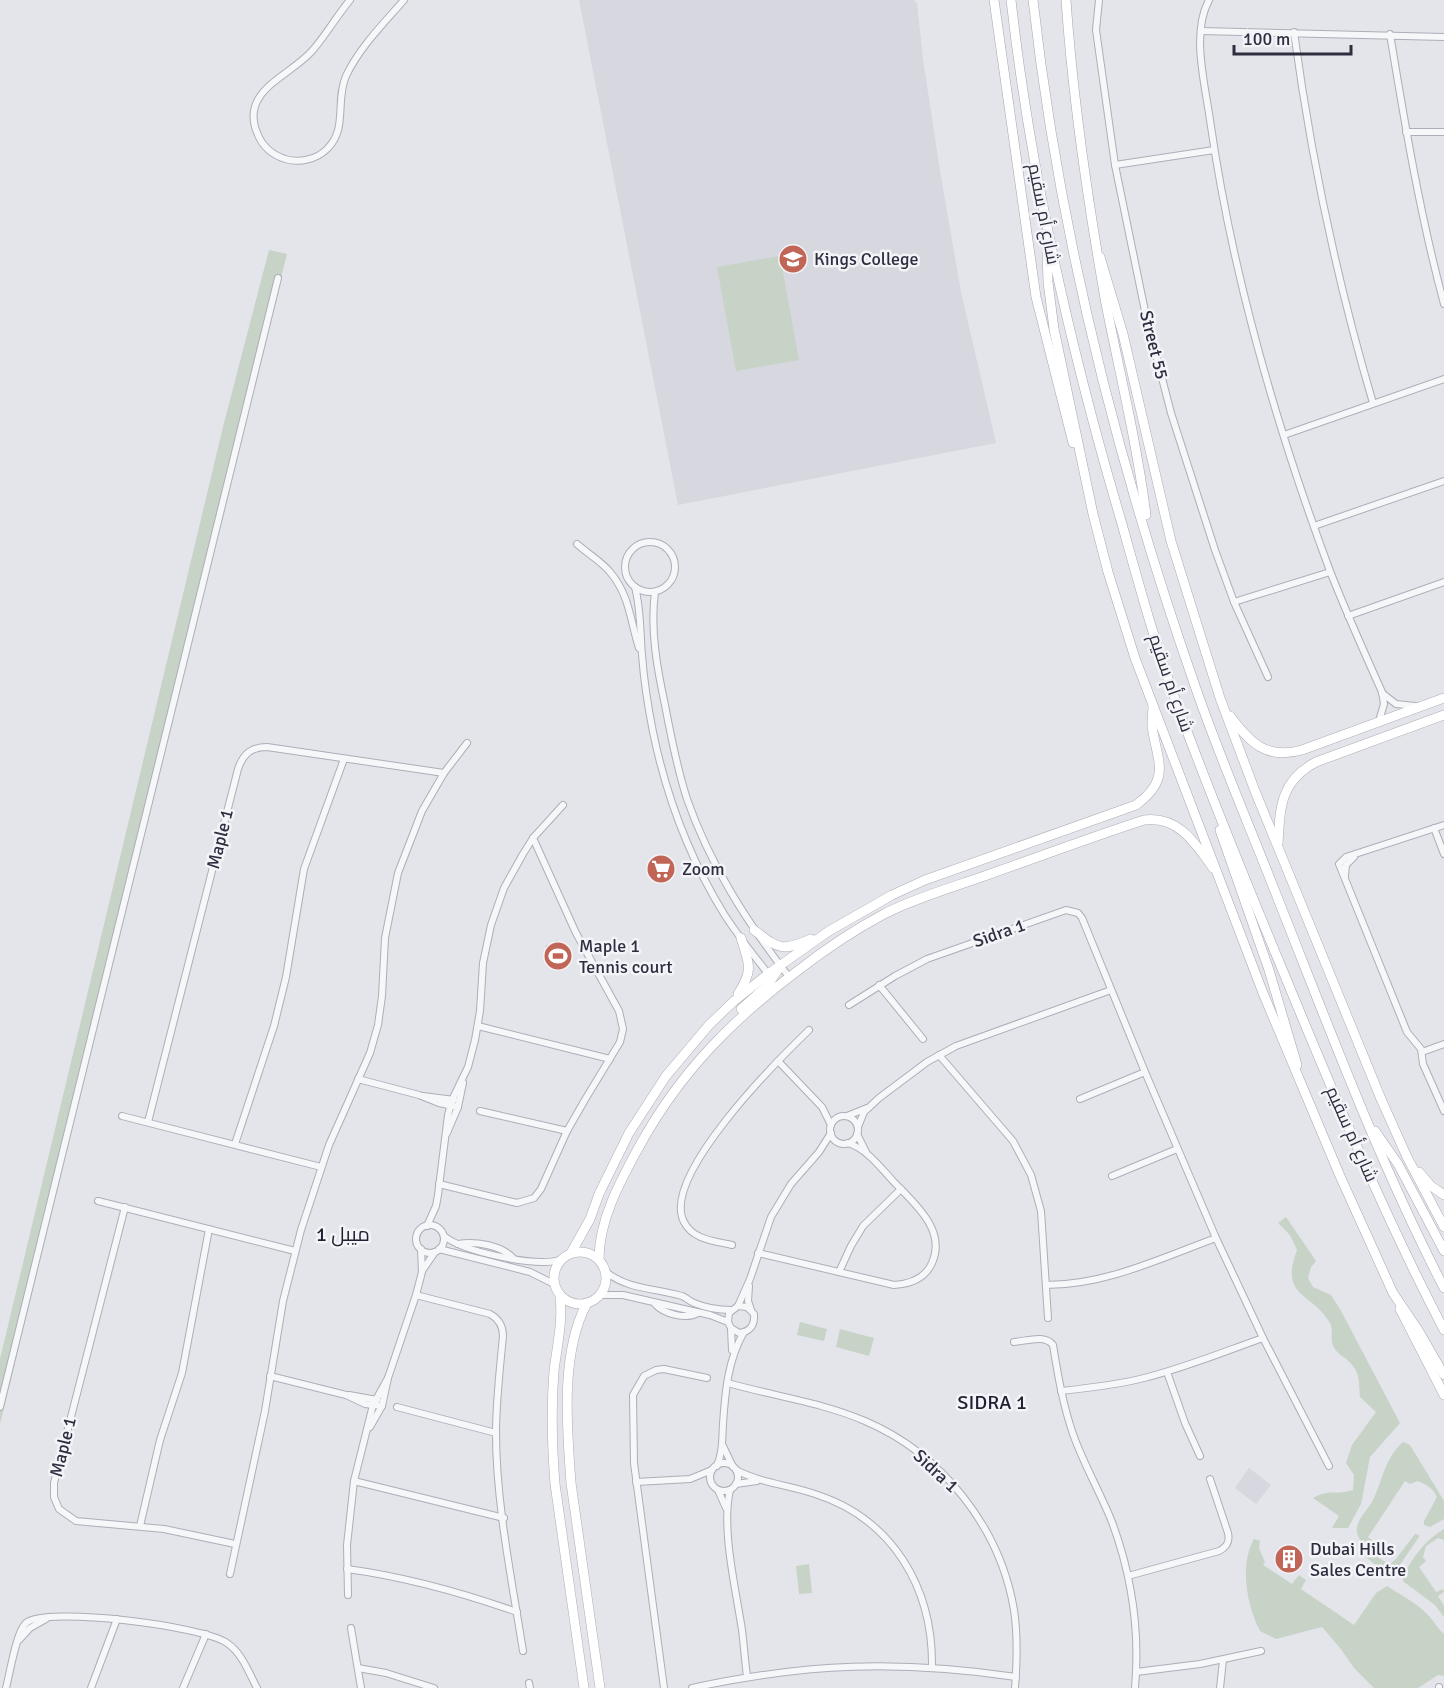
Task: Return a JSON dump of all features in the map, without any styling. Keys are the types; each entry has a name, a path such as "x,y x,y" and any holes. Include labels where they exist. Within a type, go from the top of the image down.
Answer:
{"main road":[{"name":"شارع أم سقيم","path":"994,0 1036,297 1094,514"},
{"name":"شارع أم سقيم","path":"1011,0 1027,119 1047,234 1083,386 1142,594 1178,707 1341,1110 1444,1330"},
{"name":"شارع أم سقيم","path":"1033,0 1056,165 1074,258 1112,412 1148,538 1210,726 1367,1123 1405,1209 1444,1288"},
{"name":"شارع أم سقيم","path":"1066,0 1078,129 1095,243 1136,449 1148,538"},
{"path":"1047,234 1048,282 1053,321 1094,514 1126,629 1153,706 1263,993 1302,1087 1393,1293 1444,1395"},
{"path":"1095,243 1123,334 1171,541 1223,707 1381,1099 1407,1157 1444,1227"},
{"path":"1223,707 1245,736 1262,748 1282,753 1296,752 1444,698"},
{"path":"599,1259 600,1238 607,1213 646,1134 706,1050 772,980 780,965 829,931 882,900 926,880 1136,805 1150,793 1159,777 1160,758 1152,724 1153,706"},
{"path":"1278,847 1280,812 1286,791 1304,769 1444,715"},
{"path":"1213,798 1226,849 1262,947 1290,1034 1302,1087"},
{"path":"734,1001 772,980 789,977 829,946 885,914 915,900 1144,820 1167,821 1184,830 1218,875"},
{"path":"754,930 775,945 788,948 829,931"},
{"path":"571,1253 589,1253 599,1259 606,1272 605,1284 600,1295 587,1303 573,1303 561,1296 554,1284 553,1275 560,1260 571,1253 591,1219 613,1163 646,1104 686,1050 734,1001 748,975 749,966 741,938"},
{"path":"1367,1123 1398,1164 1444,1251"},
{"path":"1407,1157 1426,1182 1444,1194"},
{"path":"1393,1293 1418,1329 1444,1375"},
{"path":"561,1296 561,1323 553,1400 553,1456 584,1688"},
{"path":"587,1303 577,1326 572,1349 568,1436 571,1483 600,1688"}],"street":[{"path":"350,0 311,52 266,88 258,100 254,120 258,134 270,151 282,158 296,161 310,159 323,153 333,142 341,123 340,100 346,77 369,43 404,0"},
{"name":"Street 55","path":"1099,0 1096,30 1115,165 1132,254 1158,365 1215,550 1234,602 1268,677"},
{"path":"1209,0 1204,12 1201,50 1214,150 1242,294 1284,435 1330,572 1382,692 1388,699 1400,706 1425,705"},
{"path":"1201,31 1444,36"},
{"path":"1294,32 1304,107 1324,213 1353,336 1373,403"},
{"path":"1390,34 1428,245 1444,304"},
{"path":"1406,132 1444,132"},
{"path":"1115,165 1214,150"},
{"path":"0,1407 278,278"},
{"path":"1284,435 1444,379"},
{"path":"1314,526 1444,482"},
{"path":"635,587 655,592 662,589 672,579 675,565 669,552 654,543 637,546 629,553 626,560 626,574 635,587 639,607 642,657 653,731 661,765 681,825 702,874 741,938 772,980"},
{"path":"578,544 601,562 618,583 630,608 642,657"},
{"path":"1234,602 1330,572"},
{"path":"1348,616 1444,582"},
{"path":"655,592 653,629 660,684 678,769 694,816 709,853 728,888 754,930 789,977"},
{"path":"1379,721 1383,704 1382,692"},
{"path":"230,1574 264,1419 283,1301 295,1251 321,1167 370,1053 378,1025 385,938 398,873 417,821 444,773 467,743"},
{"name":"Maple 1","path":"148,1122 238,769 247,752 260,747 444,773"},
{"path":"235,1144 274,1026 287,970 304,869 344,759"},
{"path":"369,1427 383,1404 388,1378 422,1272 418,1233 427,1226 436,1206 447,1134 472,1054 478,1026 483,963 491,925 504,888 533,838 563,805"},
{"path":"1444,825 1346,857 1340,861 1339,868 1407,1032 1421,1051 1423,1064 1444,1111"},
{"path":"1434,828 1444,854"},
{"path":"440,1184 512,1202 529,1201 541,1189 567,1131 617,1048 622,1035 621,1016 576,933 533,838"},
{"name":"Sidra 1","path":"849,1005 911,967 944,952 1066,910 1083,918 1177,1149 1216,1238 1263,1338 1329,1466"},
{"path":"879,985 923,1039"},
{"path":"831,1125 843,1116 868,1108 915,1070 956,1046 992,1031 1111,990"},
{"path":"478,1026 610,1059"},
{"path":"732,1245 706,1239 690,1230 681,1215 683,1192 705,1151 728,1118 778,1061 809,1030"},
{"path":"1421,1051 1444,1044"},
{"path":"939,1055 1013,1142 1023,1158 1037,1193 1041,1211 1048,1318"},
{"path":"728,1515 710,1478 723,1446 723,1424 733,1353 729,1313 750,1279 771,1217 791,1184 819,1152 831,1133 831,1125 822,1107 778,1061"},
{"path":"1080,1099 1145,1072"},
{"path":"358,1079 455,1104"},
{"path":"822,1107 854,1120 866,1153"},
{"path":"848,1143 858,1130 868,1108"},
{"path":"480,1111 567,1131"},
{"path":"122,1116 321,1167"},
{"path":"831,1133 840,1143"},
{"path":"758,1253 894,1285 915,1281 930,1268 935,1256 935,1236 924,1214 901,1189 866,1153 848,1143 840,1143 819,1152"},
{"path":"1113,1176 1177,1149"},
{"path":"839,1272 863,1226 901,1189"},
{"path":"98,1201 295,1251"},
{"path":"436,1206 440,1229 444,1236 458,1244 473,1242 498,1248 513,1258 549,1263 560,1260"},
{"name":"Maple 1","path":"125,1208 53,1490 54,1497 59,1509 76,1521 140,1526 188,1533 236,1545"},
{"path":"427,1226 440,1229"},
{"path":"140,1526 160,1440 182,1373 209,1229"},
{"path":"422,1272 443,1245 444,1236"},
{"path":"1046,1285 1072,1285 1097,1280 1216,1238"},
{"path":"421,1249 430,1253 437,1251 530,1272 554,1284"},
{"path":"606,1272 633,1287 682,1296 696,1304 716,1309 742,1306 751,1310"},
{"path":"733,1353 744,1332 753,1326 754,1314 748,1301 750,1279"},
{"path":"416,1295 495,1316 503,1331 496,1433 504,1518 523,1651"},
{"path":"600,1295 623,1295 654,1303 668,1313 689,1316 698,1313 710,1315 739,1333 744,1332"},
{"path":"1061,1391 1124,1383 1167,1372 1263,1338"},
{"path":"1014,1342 1044,1339 1051,1342 1073,1434 1111,1521 1128,1576 1136,1628 1135,1688"},
{"path":"664,1688 636,1482 633,1395 639,1382 650,1372 664,1368 707,1378"},
{"path":"1167,1372 1185,1423 1200,1456"},
{"path":"270,1376 383,1404"},
{"path":"348,1595 346,1569 354,1481 374,1402 388,1378"},
{"name":"Sidra 1","path":"728,1383 833,1409 865,1420 908,1445 946,1477 968,1502 986,1529 1004,1569 1017,1633 1015,1688"},
{"path":"397,1407 496,1433"},
{"path":"723,1446 738,1477 736,1484 730,1490 728,1515 731,1563 747,1677"},
{"path":"636,1482 690,1479 725,1463 764,1481 816,1494 854,1512 886,1538 910,1571 926,1607 932,1646 932,1667"},
{"path":"690,1479 715,1488 730,1490"},
{"path":"1128,1576 1219,1551 1226,1546 1228,1533 1210,1479"},
{"path":"354,1481 504,1518"},
{"path":"736,1484 764,1481"},
{"path":"346,1569 422,1582 517,1612"},
{"path":"6,1688 18,1636 26,1624 35,1618 50,1617 117,1619 206,1634 223,1640 236,1650 257,1688"},
{"path":"92,1688 117,1619"},
{"path":"351,1628 361,1688"},
{"path":"183,1688 206,1634"},
{"path":"1136,1672 1168,1670 1261,1651"},
{"path":"1221,1688 1223,1660"},
{"path":"692,1688 800,1669 847,1666 932,1667 1016,1677"},
{"path":"358,1668 386,1673 434,1688"}],"shaded area":[{"name":"Kings College","path":"579,0 914,0 917,3 939,165 961,292 996,443 678,505"},
{"path":"1249,1468 1271,1485 1256,1504 1235,1488"}],"green space":[{"path":"269,250 287,254 0,1424 0,1359 223,427"},
{"path":"780,256 799,360 736,371 717,267"},
{"name":"Maple 1 Tennis court","path":"557,940 570,965 559,971 545,946"},
{"path":"1286,1217 1316,1261 1311,1267 1308,1278 1313,1287 1331,1295 1340,1309 1400,1423 1370,1457 1361,1504 1348,1528 1332,1528 1339,1516 1313,1498 1324,1493 1353,1490 1354,1475 1346,1463 1352,1445 1376,1412 1360,1397 1359,1381 1355,1369 1333,1346 1330,1323 1295,1286 1292,1277 1297,1250 1290,1235 1278,1223"},
{"path":"800,1322 827,1329 824,1341 797,1335"},
{"path":"840,1329 874,1338 869,1356 836,1347"},
{"path":"1403,1442 1410,1445 1444,1501 1444,1519 1430,1527 1424,1525 1437,1497 1436,1494 1418,1481 1410,1484 1405,1481 1368,1537 1373,1541 1369,1548 1371,1551 1378,1558 1390,1564 1415,1534 1419,1535 1397,1569 1388,1570 1379,1567 1363,1555 1357,1528 1373,1500 1388,1462"},
{"path":"1444,1529 1444,1540 1438,1538 1426,1546 1423,1557 1426,1561 1419,1567 1436,1592 1443,1589 1444,1592 1438,1596 1444,1606 1444,1617 1435,1605 1404,1582 1402,1578 1420,1550"},
{"path":"1254,1539 1260,1541 1259,1548 1265,1562 1263,1565 1292,1584 1299,1575 1306,1580 1301,1589 1354,1625 1376,1593 1387,1586 1414,1603 1444,1634 1444,1676 1438,1675 1418,1688 1374,1688 1354,1668 1322,1627 1276,1639 1260,1631 1251,1609 1246,1585 1247,1561"},
{"path":"809,1564 812,1593 799,1594 796,1566"}],"place":[{"name":"Kings College","path":"793,259"},
{"name":"Zoom","path":"661,869"},
{"name":"Maple 1 Tennis court","path":"558,956"},
{"name":"Dubai Hills Sales Centre","path":"1289,1559"}],"district":[{"name":"ميبل 1","path":"343,1234"},
{"name":"SIDRA 1","path":"992,1402"}]}
